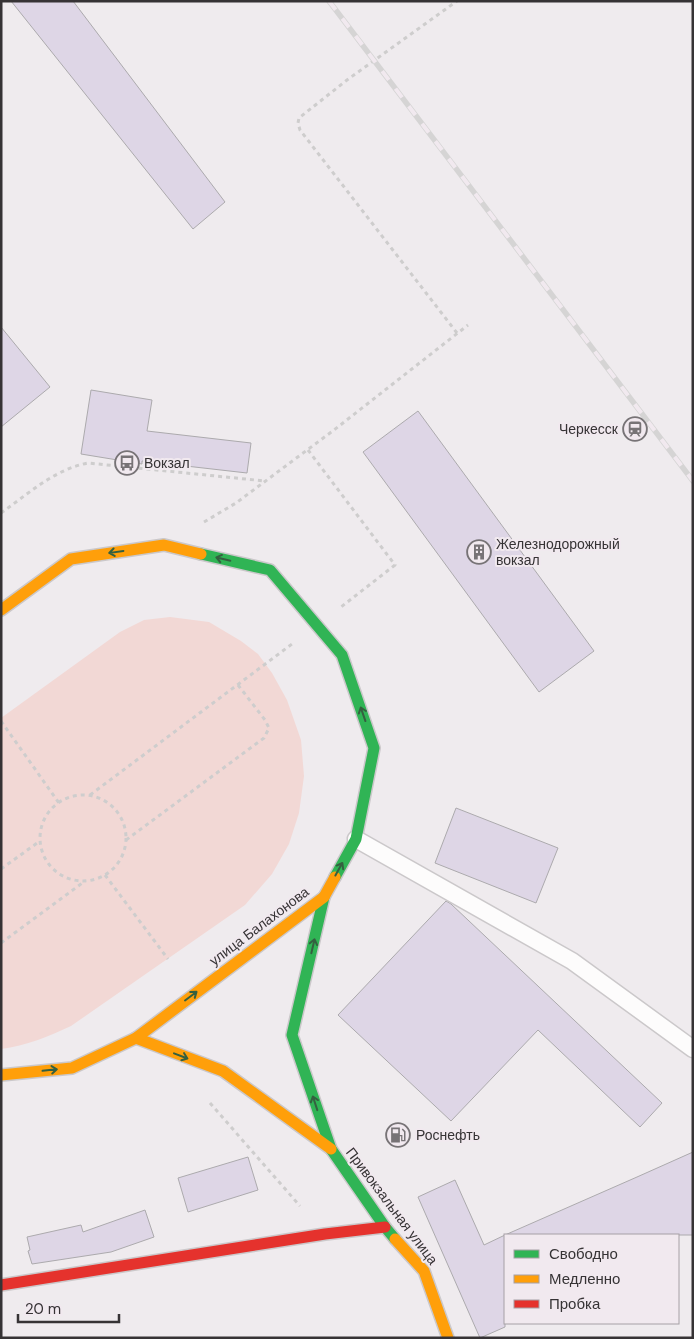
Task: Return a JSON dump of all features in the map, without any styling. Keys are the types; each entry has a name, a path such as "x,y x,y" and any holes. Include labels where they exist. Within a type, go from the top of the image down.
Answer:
{"street":[{"name":"улица Балахонова","path":"1,610 70,559 164,546 270,570 342,654 374,748 356,839 324,897 136,1038 72,1068 1,1074"},
{"name":"Привокзальная улица","path":"324,897 292,1035 330,1149 385,1227 424,1271 448,1338"},
{"name":"Привокзальная улица","path":"136,1038 223,1071 330,1149"},
{"path":"1,1285 325,1234 385,1227"}],"lane":[{"path":"356,839 572,961 693,1049"}],"path":[{"path":"457,1 347,80 299,118 298,123 300,130 457,333"},
{"path":"164,546 236,503 308,450 468,325"},
{"path":"86,881 65,878 49,865 40,846 41,826 52,808 70,797 90,795 395,566 308,450"},
{"path":"1,512 61,472 88,464 265,481"},
{"path":"126,840 264,738 269,728 238,685"},
{"path":"1,722 59,803"},
{"path":"1,943 86,881 105,875 120,860 126,840 122,820 109,804 90,795"},
{"path":"1,869 40,840"},
{"path":"105,875 168,959"},
{"path":"209,1102 325,1234"}],"shaded area":[{"path":"170,617 209,622 241,641 258,654 272,673 287,700 301,740 304,776 299,813 289,844 272,874 245,905 71,1026 28,1043 1,1049 1,718 120,632 144,620"}],"building":[{"path":"11,1 73,1 225,202 193,229"},
{"path":"1,327 50,387 1,427"},
{"path":"91,390 152,400 147,431 251,443 247,473 142,461 142,464 81,454"},
{"name":"Железнодорожный вокзал","path":"418,411 594,651 539,692 363,452"},
{"path":"456,808 558,848 536,903 435,863"},
{"path":"446,901 662,1103 640,1127 538,1030 451,1121 338,1015"},
{"path":"693,1152 693,1235 507,1234"},
{"path":"248,1157 258,1190 188,1212 178,1178"},
{"path":"455,1180 484,1245 504,1235 505,1327 480,1338 418,1197"},
{"path":"145,1210 154,1237 111,1252 32,1264 28,1251 30,1250 27,1237 81,1225 83,1232"}],"railway":[{"path":"329,1 693,481"}],"traffic: fast":[{"path":"201,554 270,570 342,655 374,748 356,839 335,877"},
{"path":"324,897 292,1035 331,1149 395,1239"}],"traffic: slow":[{"path":"1,610 71,559 164,545 201,554"},
{"path":"1,1075 72,1068 136,1038 324,897 335,877"},
{"path":"136,1038 223,1071 331,1149"},
{"path":"395,1239 424,1271 448,1338"}],"traffic: jam":[{"path":"1,1285 325,1234 385,1227"}],"place":[{"name":"Черкесск","path":"635,429"},
{"name":"Вокзал","path":"127,463"},
{"name":"Железнодорожный вокзал","path":"479,552"},
{"name":"Роснефть","path":"398,1135"}]}
